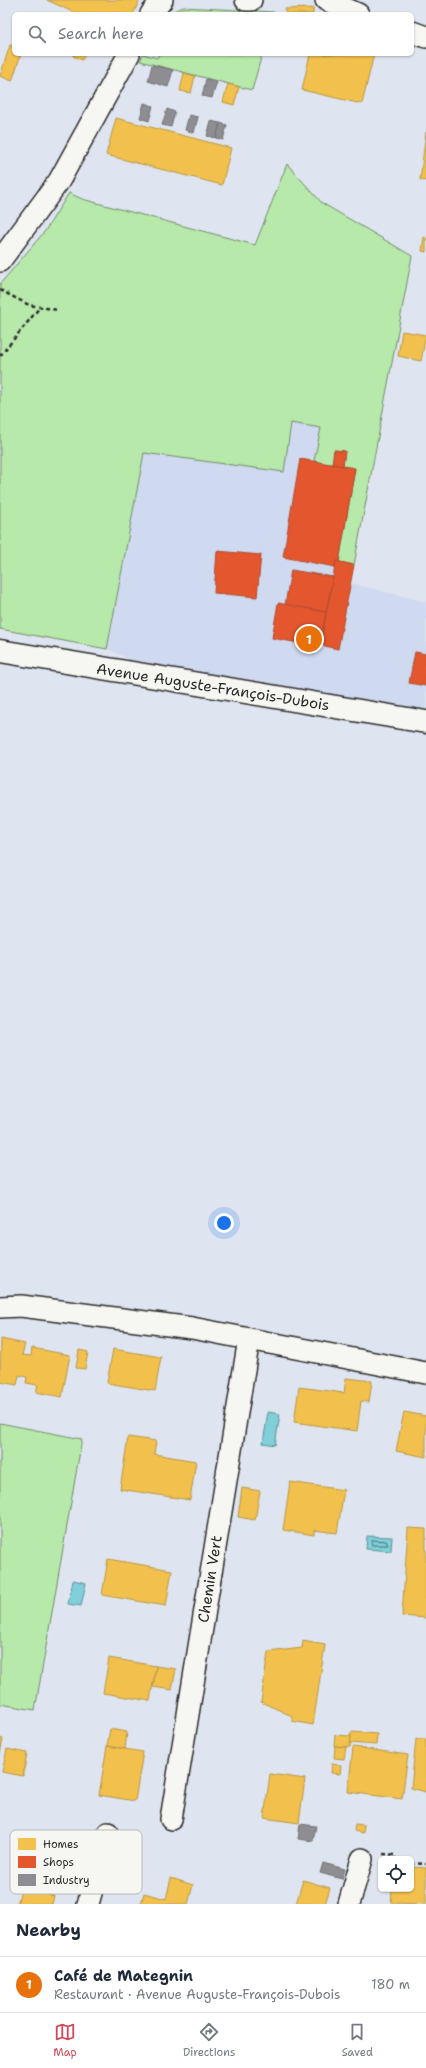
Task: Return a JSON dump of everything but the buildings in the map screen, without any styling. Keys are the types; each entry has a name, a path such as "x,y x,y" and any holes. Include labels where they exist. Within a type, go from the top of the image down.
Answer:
{"main road":[{"name":"Avenue Auguste-François-Dubois","path":"0,651 426,722"}],"street":[{"path":"153,12 162,0"},
{"path":"246,0 251,0"},
{"path":"326,0 353,12"},
{"path":"414,33 426,37"},
{"path":"0,261 59,181 128,56"},
{"path":"0,1307 21,1306 192,1328 426,1373"},
{"name":"Chemin Vert","path":"171,1819 249,1339"},
{"path":"349,1904 362,1859"},
{"path":"88,1904 91,1894"}],"path":[{"path":"0,290 29,305 58,310"},
{"path":"0,356 40,307"},
{"path":"414,1863 426,1864"}],"shaded area":[{"path":"291,423 321,428 314,461 355,468 339,561 354,565 350,583 426,602 426,711 134,661 107,649 144,453 284,472"}],"green space":[{"path":"183,7 274,12 171,12"},
{"path":"142,56 157,58 158,56 261,56 252,90 140,61"},
{"path":"287,164 322,203 412,256 354,565 339,562 355,469 343,466 345,451 334,450 332,465 314,461 321,428 291,423 284,472 144,453 107,649 0,629 0,284 45,231 69,193 82,199 255,245"},
{"path":"0,1423 82,1439 35,1710 0,1704"}],"water":[{"path":"268,1412 280,1414 275,1445 263,1443"},
{"path":"367,1536 392,1537 391,1551 366,1549"},
{"path":"73,1580 86,1583 81,1606 68,1604"}],"place":[{"name":"Café de Mategnin","path":"309,639"}]}
